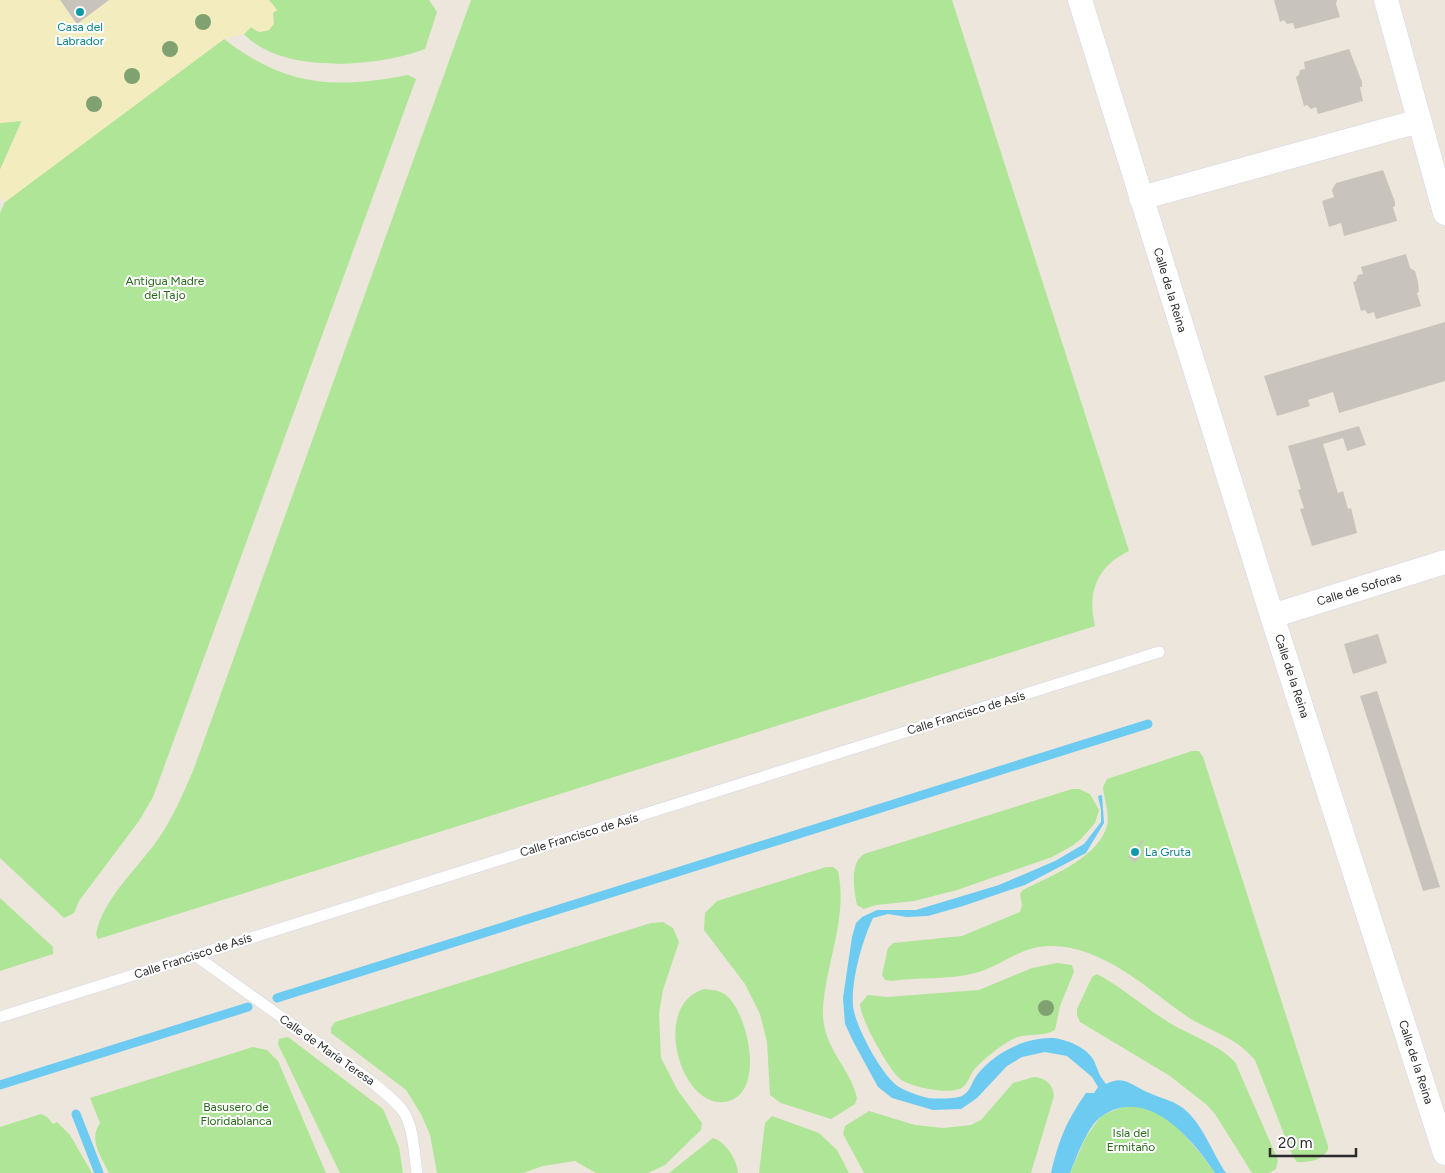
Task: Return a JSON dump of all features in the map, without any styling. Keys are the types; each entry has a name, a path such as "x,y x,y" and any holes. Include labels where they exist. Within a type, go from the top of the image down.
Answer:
{"street":[{"name":"Calle de la Reina","path":"1080,0 1272,616 1445,1153"},
{"path":"1386,0 1445,214"},
{"path":"1142,198 1419,121"},
{"name":"Calle de Soforas","path":"1272,616 1445,562"}],"lane":[{"name":"Calle Francisco de Asís","path":"0,1017 1158,652"},
{"name":"Calle de María Teresa","path":"196,956 368,1079 394,1101 404,1113 409,1125 417,1173"}],"green space":[{"path":"269,0 429,0 437,12 425,49 382,60 331,64 306,62 282,56 261,47 244,34 251,27 259,32 269,30 273,13 277,10"},
{"path":"471,0 952,0 1129,551 1109,564 1097,581 1092,602 1095,626 98,939 96,934 105,909 162,834 193,771"},
{"name":"Antigua Madre del Tajo","path":"224,39 268,67 311,80 356,82 408,75 416,79 153,797 139,821 79,901 74,913 64,918 0,858 0,213 5,202"},
{"path":"22,120 0,170 0,123"},
{"path":"1192,751 1199,751 1203,757 1328,1146 1326,1153 1314,1160 1297,1162 1293,1157 1255,1060 1247,1051 1238,1044 1182,1013 1131,976 1094,955 1075,949 1055,946 1026,950 983,971 965,975 891,981 885,980 882,975 888,948 893,943 962,936 1020,912 1022,905 1020,894 1023,890 1070,866 1092,850 1100,840 1107,824 1108,813 1103,787 1107,779"},
{"path":"1072,789 1079,789 1090,794 1099,810 1095,823 1081,839 1052,857 957,890 914,901 876,905 864,909 857,905 854,871 859,858 864,854"},
{"path":"826,867 833,867 838,871 840,905 825,991 824,1022 831,1046 848,1076 857,1098 855,1104 831,1119 781,1103 770,1095 767,1042 760,1014 745,984 704,930 705,913 717,901"},
{"path":"0,898 53,947 53,954 0,971"},
{"path":"663,922 673,928 679,942 663,990 659,1013 661,1058 678,1091 702,1123 701,1130 665,1165 648,1173 596,1173 575,1161 543,1166 523,1173 437,1173 430,1135 421,1114 406,1090 331,1033 331,1028 335,1022 651,923"},
{"path":"1057,963 1072,965 1074,972 1060,1006 1055,1030 1046,1034 1015,1038 998,1048 973,1071 964,1086 957,1090 949,1091 920,1087 903,1081 898,1077 887,1063 875,1042 861,1011 860,1004 868,995 887,997 979,990 1032,968"},
{"path":"1097,974 1156,1014 1219,1049 1235,1062 1278,1160 1276,1169 1269,1173 1252,1173 1215,1114 1207,1105 1170,1076 1080,1022 1077,1009 1092,977"},
{"path":"704,989 720,992 728,997 742,1020 747,1035 750,1068 747,1083 740,1094 729,1101 712,1101 698,1092 686,1076 678,1056 675,1035 678,1015 687,999"},
{"path":"288,1037 383,1109 399,1147 403,1173 340,1173 278,1044 279,1039"},
{"name":"Basusero de Floridablanca","path":"253,1047 267,1050 278,1061 326,1173 109,1173 95,1142 95,1136 100,1123 90,1098"},
{"path":"1034,1077 1048,1082 1054,1096 1031,1173 864,1173 843,1134 845,1126 869,1111 915,1125 943,1128 971,1125 981,1120 1013,1083"},
{"name":"Isla del Ermitaño","path":"1127,1105 1151,1110 1165,1116 1192,1143 1215,1173 1070,1173 1086,1137 1101,1116"},
{"path":"41,1114 47,1117 53,1124 57,1122 70,1135 92,1173 0,1173 0,1127"},
{"path":"772,1116 819,1133 837,1150 849,1173 759,1173 765,1123"},
{"path":"713,1138 722,1143 730,1152 736,1163 738,1173 669,1173"}],"sand":[{"path":"0,0 269,0 277,10 273,13 274,24 269,30 259,32 251,27 244,34 224,39 5,202 0,198 0,170 22,121 0,123"}],"water":[{"path":"1102,795 1104,823 1086,853 1025,885 963,906 928,916 907,917 888,914 873,918 861,949 856,973 853,996 855,1015 870,1050 892,1081 905,1090 928,1098 954,1098 962,1096 984,1067 1001,1053 1021,1043 1042,1038 1053,1038 1070,1042 1082,1048 1091,1056 1106,1084 1116,1080 1124,1081 1183,1108 1202,1130 1226,1173 1215,1173 1194,1145 1167,1120 1151,1111 1135,1107 1119,1108 1102,1116 1087,1134 1070,1173 1051,1173 1060,1140 1068,1122 1086,1093 1094,1093 1098,1087 1092,1077 1067,1056 1045,1052 1022,1057 1007,1066 977,1098 961,1109 933,1110 892,1098 878,1087 845,1024 843,998 852,937 856,923 862,917 877,910 916,910 999,885 1055,861 1084,844 1101,822 1098,796"}],"building":[{"name":"Casa del Labrador","path":"60,0 109,0 77,24"},
{"path":"1274,0 1337,0 1336,4 1340,17 1295,29 1293,23 1287,24 1284,20 1280,22"},
{"path":"1349,49 1362,82 1362,87 1360,87 1363,101 1318,114 1316,107 1311,109 1307,105 1304,106 1296,77 1299,75 1300,70 1305,69 1304,62"},
{"path":"1383,170 1395,202 1393,207 1397,221 1344,236 1341,223 1329,227 1322,201 1334,197 1332,190 1336,183"},
{"path":"1406,254 1410,268 1415,271 1419,292 1417,293 1421,306 1376,319 1374,312 1368,314 1365,310 1361,311 1353,282 1356,281 1358,275 1363,274 1361,267"},
{"path":"1445,322 1445,381 1339,413 1333,392 1308,400 1310,406 1277,416 1264,376"},
{"path":"1359,426 1366,445 1347,451 1343,438 1323,444 1338,493 1343,491 1348,509 1351,508 1357,533 1312,546 1300,509 1304,508 1298,490 1301,489 1288,446"},
{"path":"1378,634 1387,663 1353,674 1344,644"},
{"path":"1377,691 1440,887 1423,891 1360,696"},
{"name":"La Gruta","path":"1142,840 1144,841 1137,850 1139,853 1148,846 1135,863 1128,857"}],"waterway":[{"path":"277,998 1148,724"},
{"path":"0,1085 248,1007"},
{"path":"76,1114 99,1173"}],"place":[{"name":"Casa del Labrador","path":"80,12"},
{"name":"La Gruta","path":"1135,852"}]}
